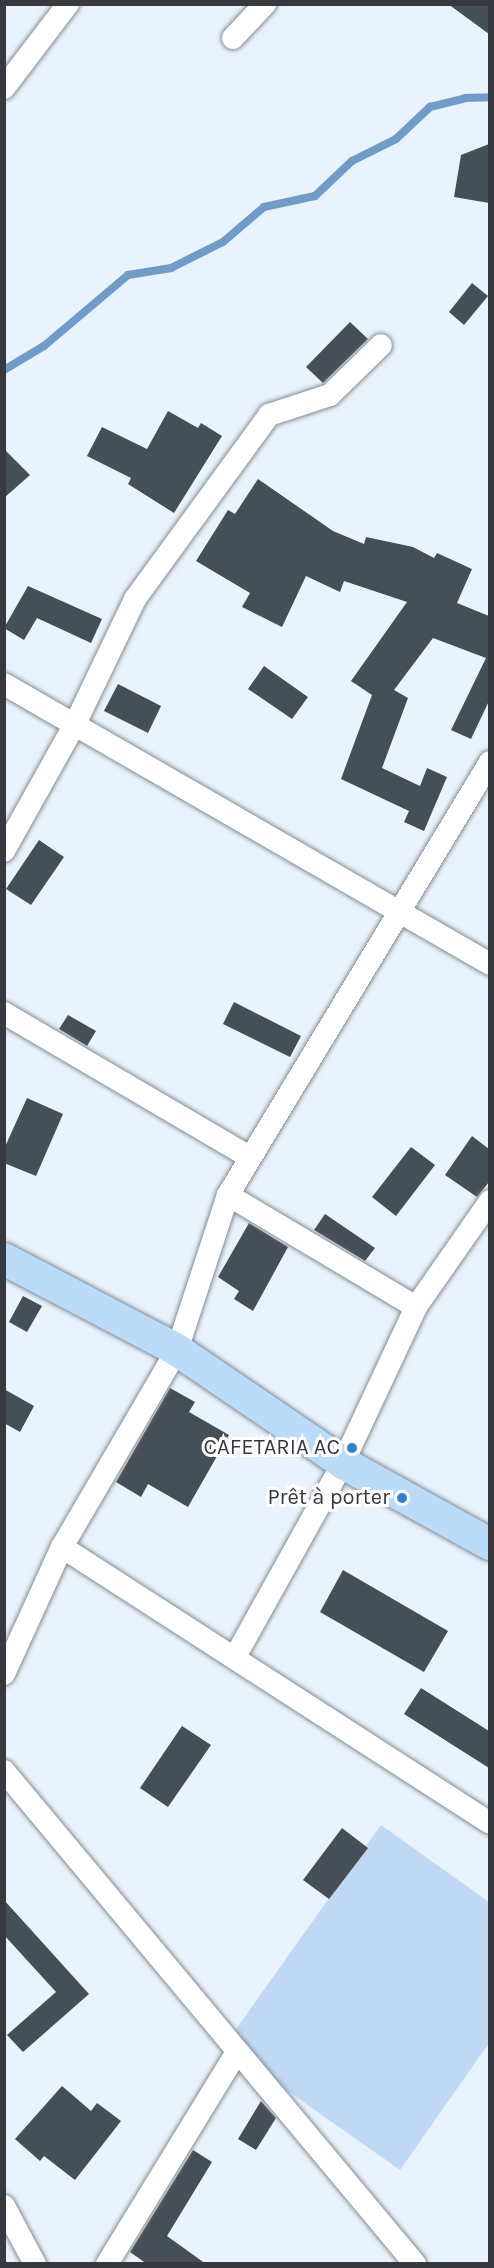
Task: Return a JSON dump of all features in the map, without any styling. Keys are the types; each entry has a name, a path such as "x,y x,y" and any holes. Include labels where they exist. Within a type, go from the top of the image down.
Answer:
{"street":[{"path":"4,88 68,4"},
{"path":"233,38 265,4"},
{"path":"4,851 74,726 135,599 269,415 330,395 381,345"},
{"path":"4,684 401,911 489,964"},
{"path":"4,1674 62,1547 177,1350 228,1195 489,762"},
{"path":"4,1013 249,1157"},
{"path":"228,1195 416,1306"},
{"path":"235,1657 344,1463 416,1306 489,1201"},
{"path":"4,1259 177,1350 344,1463 489,1544"},
{"path":"62,1547 489,1823"},
{"path":"4,1771 415,2264"},
{"path":"107,2264 237,2052"},
{"path":"4,2206 35,2264"}],"shaded area":[{"path":"381,1825 489,1902 489,2043 400,2170 224,2046"}],"building":[{"path":"448,4 489,4 489,34"},
{"path":"489,144 489,203 454,197 461,155"},
{"path":"472,283 488,296 464,325 449,312"},
{"path":"350,322 368,339 323,383 306,367"},
{"path":"168,411 198,428 201,423 222,436 174,513 128,484 131,478 87,456 102,427 147,449"},
{"path":"4,449 30,475 4,498"},
{"path":"258,479 333,531 364,544 366,537 413,547 434,558 437,553 472,569 457,603 489,616 489,701 471,739 451,730 486,658 433,638 394,690 408,698 382,768 420,786 427,768 447,777 424,831 404,822 409,811 341,779 372,695 351,681 407,602 344,581 340,592 306,576 282,627 242,607 250,593 196,561 228,510 235,514"},
{"path":"28,586 102,619 91,643 37,618 24,640 4,628"},
{"path":"264,666 308,697 292,719 248,689"},
{"path":"118,684 161,706 148,733 104,711"},
{"path":"39,840 64,857 31,905 6,889"},
{"path":"234,1002 301,1036 290,1057 223,1024"},
{"path":"68,1015 96,1031 87,1046 59,1029"},
{"path":"27,1098 63,1114 36,1176 4,1163 4,1149"},
{"path":"472,1136 489,1149 489,1182 477,1197 445,1175"},
{"path":"411,1147 435,1165 396,1216 372,1197"},
{"path":"325,1214 375,1248 365,1261 314,1230"},
{"path":"249,1223 288,1247 253,1311 234,1299 239,1291 218,1277"},
{"path":"23,1296 42,1306 27,1332 9,1322"},
{"path":"170,1388 195,1402 189,1412 229,1435 188,1507 148,1484 141,1497 116,1482"},
{"path":"4,1389 34,1406 20,1432 4,1423"},
{"path":"343,1570 448,1631 424,1672 320,1612"},
{"path":"421,1688 489,1731 489,1768 404,1714"},
{"path":"182,1726 211,1745 168,1807 140,1788"},
{"path":"342,1828 368,1848 329,1899 303,1880"},
{"path":"4,1900 89,1994 23,2052 7,2035 56,1992 4,1935"},
{"path":"62,2086 91,2111 97,2103 121,2121 75,2180 44,2156 40,2161 15,2139"},
{"path":"261,2101 276,2118 256,2150 238,2139"},
{"path":"193,2150 212,2162 167,2236 206,2264 147,2264 130,2252"}],"waterway":[{"path":"4,370 44,346 128,275 171,268 223,242 264,207 315,196 352,161 396,139 430,107 465,98 490,97"}],"place":[{"name":"CAFETARIA AC","path":"352,1448"},
{"name":"Prêt à porter","path":"402,1498"}]}
